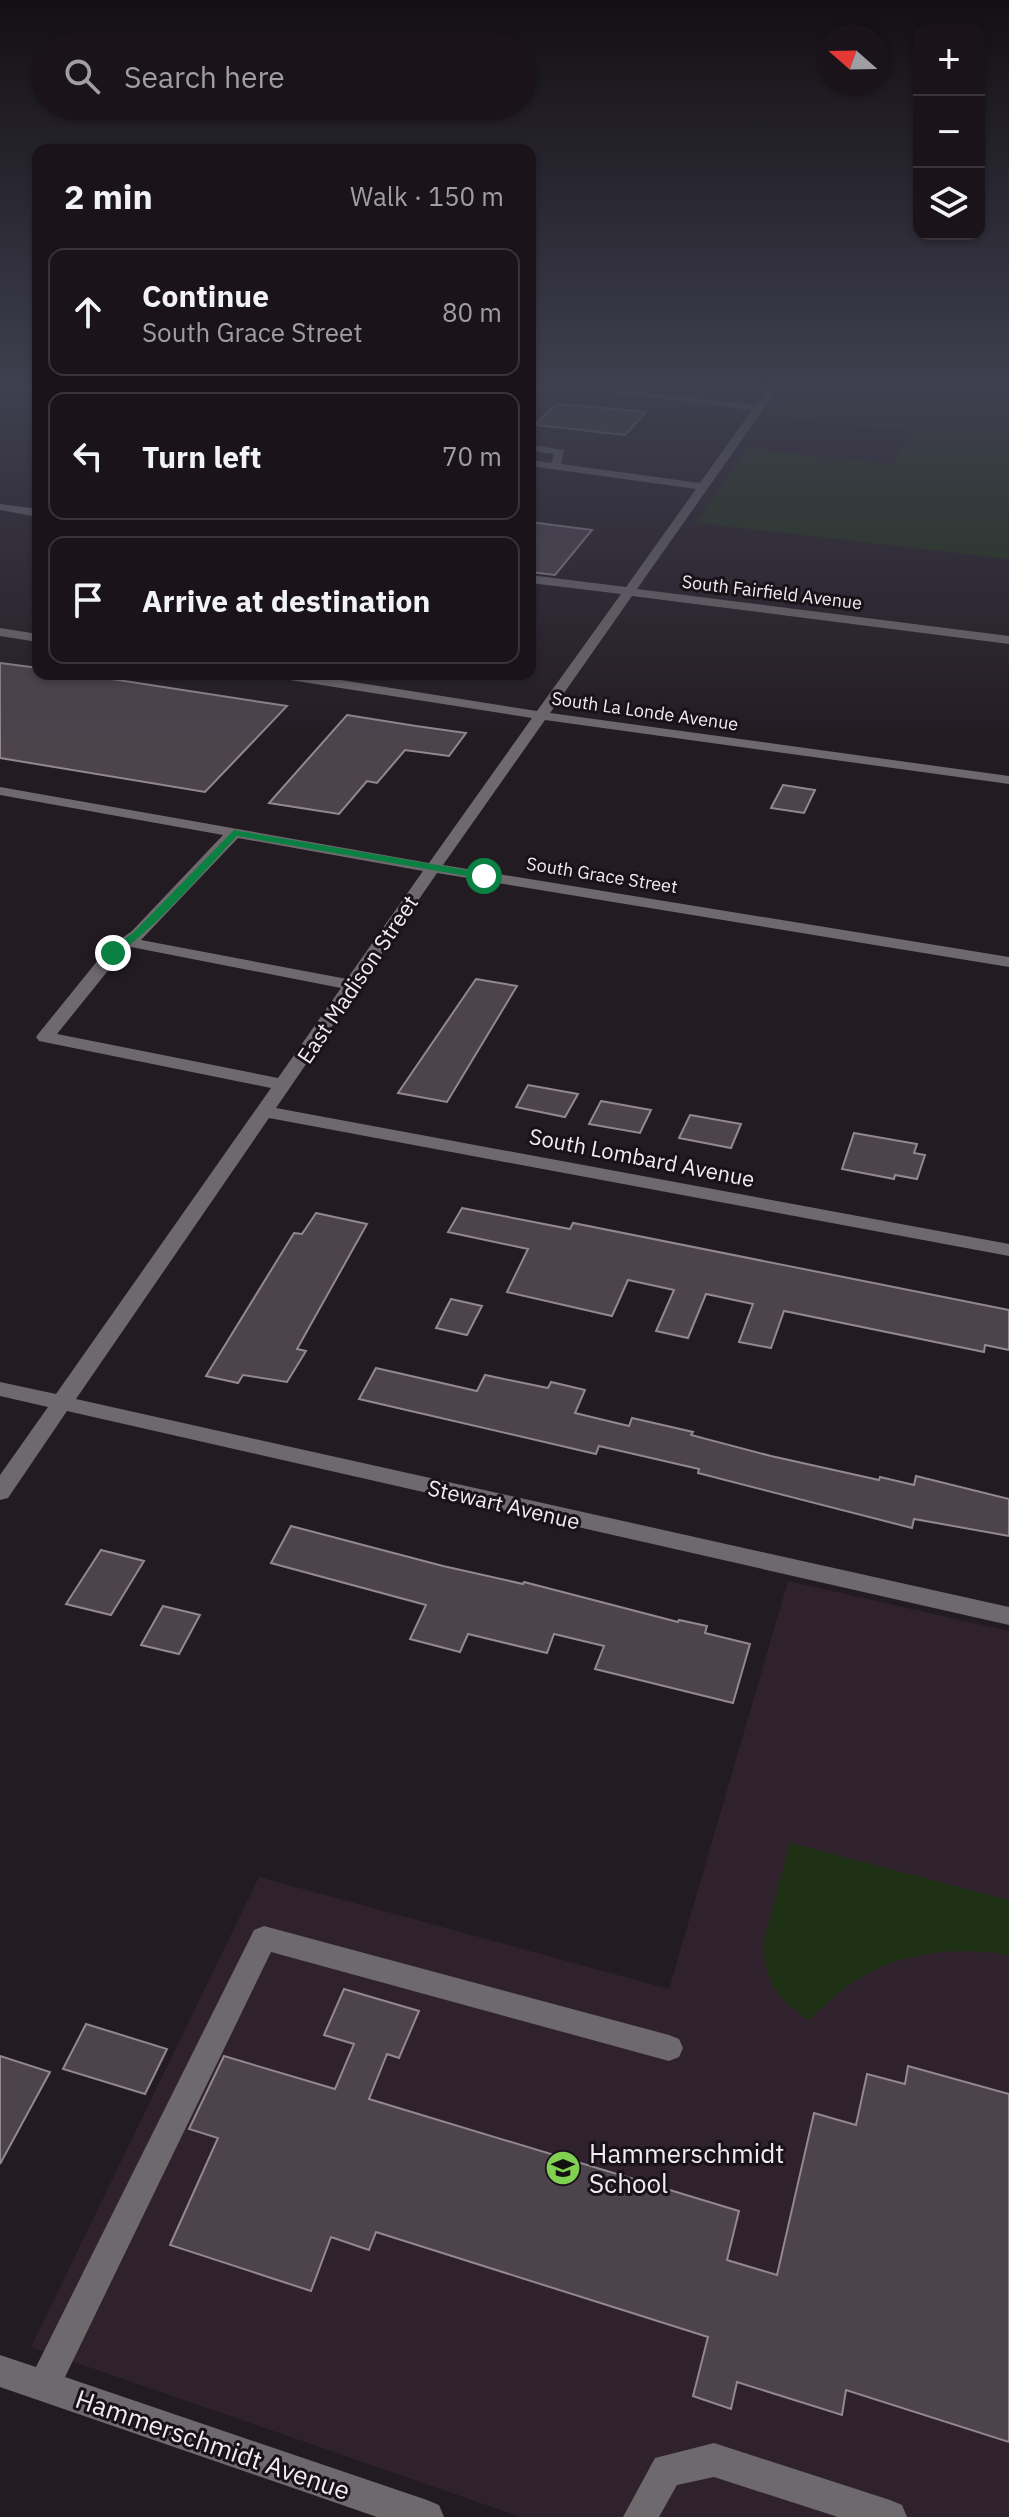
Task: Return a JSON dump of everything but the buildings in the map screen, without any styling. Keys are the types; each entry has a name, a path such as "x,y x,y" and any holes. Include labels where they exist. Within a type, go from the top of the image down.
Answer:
{"street":[{"path":"3,507 32,512"},
{"name":"East Madison Street","path":"0,1492 433,868 690,507"},
{"name":"South Fairfield Avenue","path":"536,580 1009,640"},
{"path":"0,632 32,637"},
{"name":"South La Londe Avenue","path":"316,680 1009,780"},
{"name":"South Grace Street","path":"0,791 433,868 1009,962"},
{"path":"234,833 128,942 113,953 45,1037 285,1085"},
{"path":"128,942 353,985"},
{"name":"South Lombard Avenue","path":"266,1112 1009,1250"},
{"name":"Stewart Avenue","path":"0,1389 1009,1616"},
{"path":"43,2387 264,1938 669,2048"},
{"name":"Hammerschmidt Avenue","path":"0,2371 427,2517"},
{"path":"640,2517 667,2470 714,2460 890,2517"}],"shaded area":[{"name":"Hammerschmidt School","path":"788,1581 1009,1631 1009,2517 521,2517 31,2347 259,1877 669,1989"}],"green space":[{"path":"707,507 1009,507 1009,559 696,523"},
{"path":"790,1843 1009,1900 1009,1955 952,1952 900,1960 853,1982 810,2020 781,1996 765,1966 764,1940"}],"place":[{"name":"Hammerschmidt School","path":"563,2168"}],"route":[{"path":"113,953 138,934 234,833 484,876"}]}
